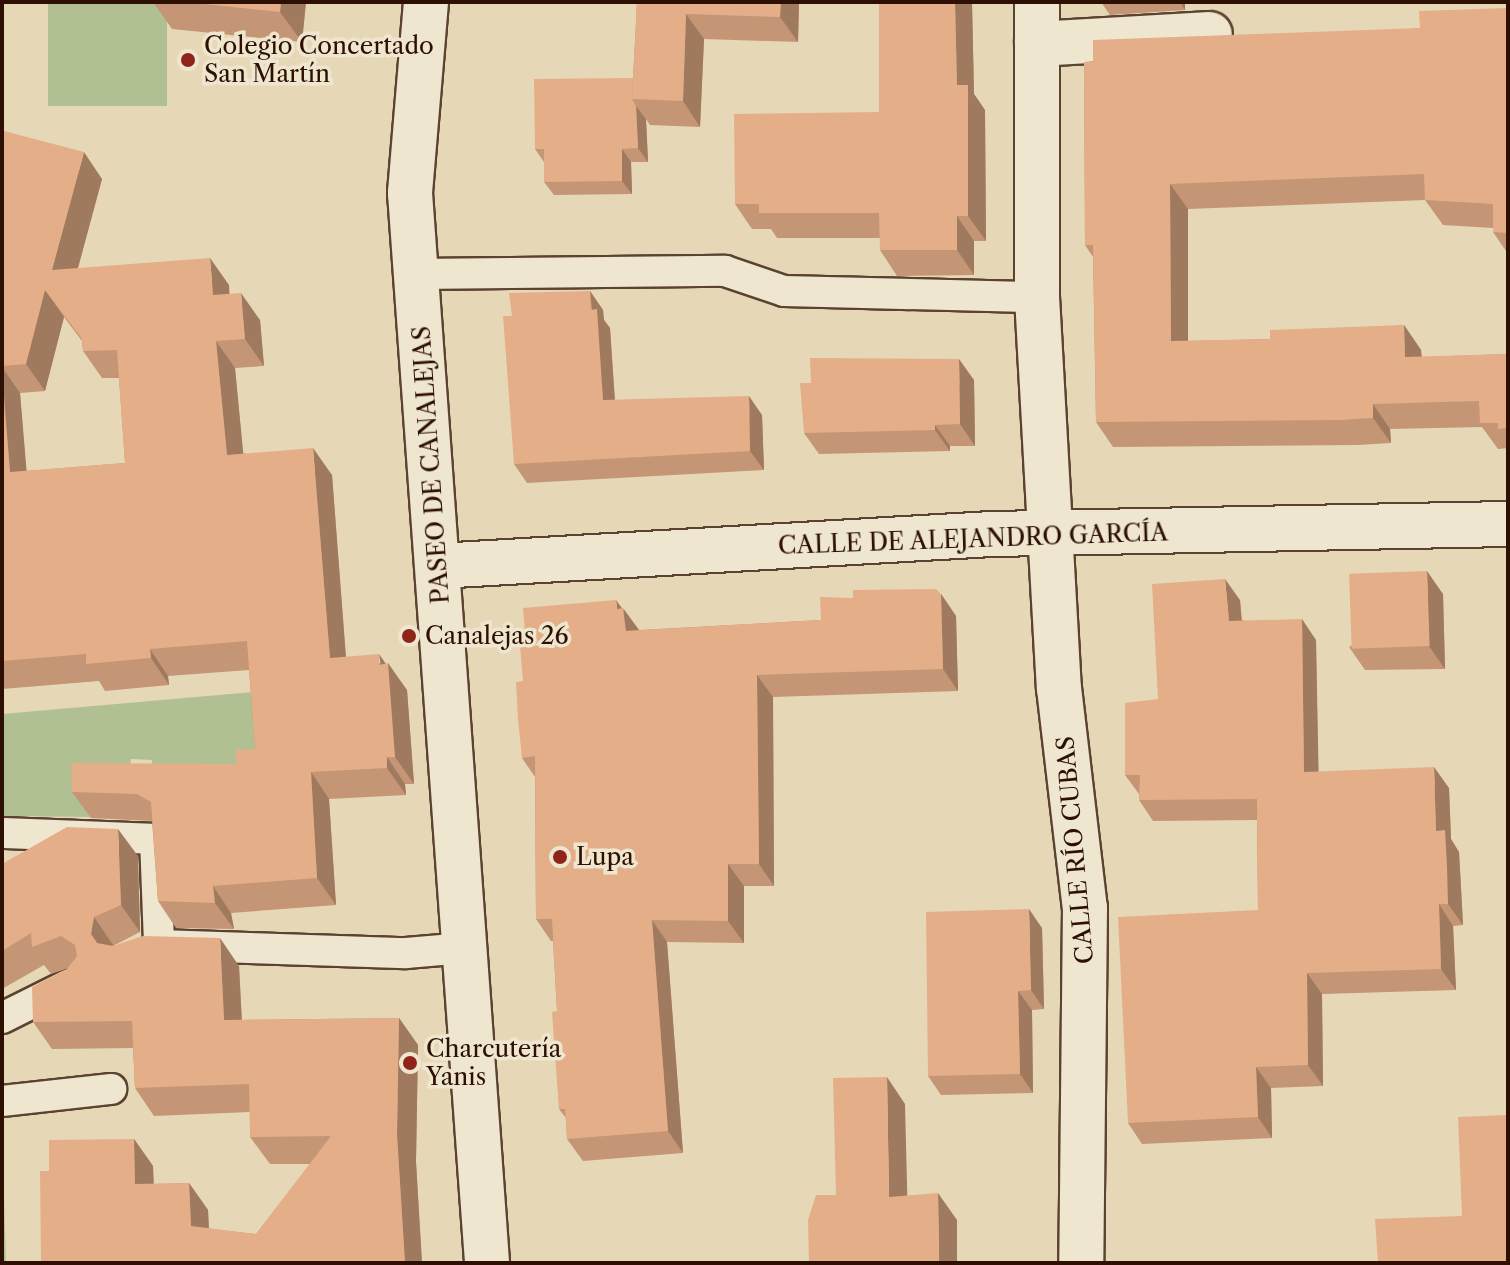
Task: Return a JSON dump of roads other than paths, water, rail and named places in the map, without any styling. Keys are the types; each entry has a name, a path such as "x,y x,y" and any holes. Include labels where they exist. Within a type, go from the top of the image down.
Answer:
{"street":[{"name":"PASEO DE CANALEJAS","path":"426,2 410,193 487,1263"},
{"path":"1037,23 1210,34"},
{"name":"CALLE RÍO CUBAS","path":"1037,23 1037,297 1059,688 1085,908 1081,1263"},
{"name":"CALLE DE ALEJANDRO GARCÍA","path":"438,566 1052,534 1508,524"}],"lane":[{"path":"416,274 725,271 784,291 1037,297"},
{"path":"2,833 155,839 159,945"},
{"path":"127,956 159,945 406,953 465,948"},
{"path":"2,1018 78,981"},
{"path":"2,1101 111,1089"}],"place":[{"name":"Colegio Concertado San Martín","path":"188,60"},
{"name":"Canalejas 26","path":"409,636"},
{"name":"Lupa","path":"560,857"},
{"name":"Charcutería Yanis","path":"410,1063"}]}
